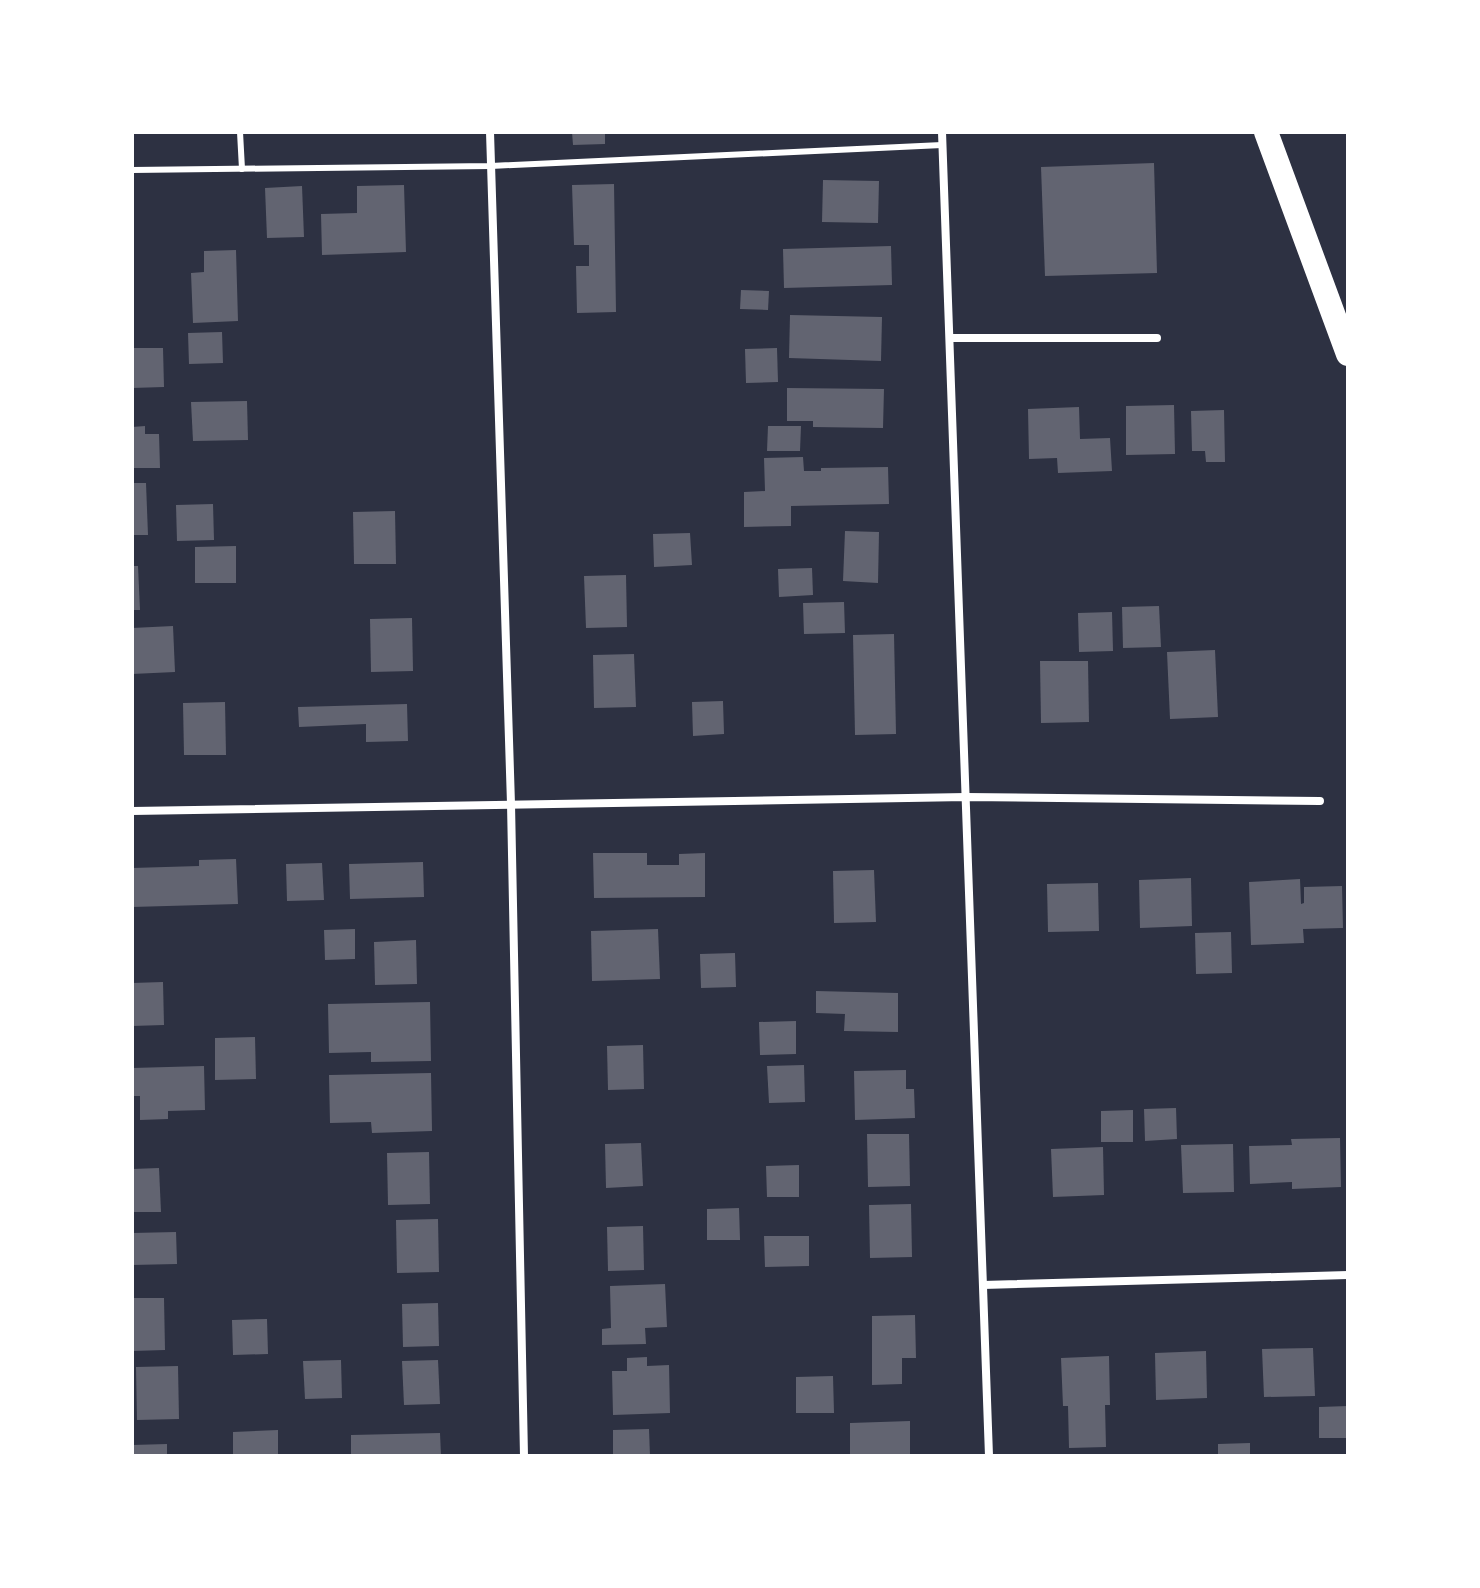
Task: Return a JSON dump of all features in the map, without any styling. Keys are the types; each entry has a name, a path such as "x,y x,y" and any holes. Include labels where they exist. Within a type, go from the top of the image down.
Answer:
{"highway":[{"path":"1266,132 1348,354"}],"street":[{"path":"490,132 511,804 524,1456"},
{"path":"942,132 989,1456"},
{"path":"950,338 1157,338"},
{"path":"132,811 966,797 1320,801"},
{"path":"983,1285 1348,1275"}],"lane":[{"path":"240,132 242,169"},
{"path":"132,170 491,166 942,145"}],"building":[{"path":"572,132 605,132 605,144 573,145"},
{"path":"1154,163 1157,273 1045,276 1041,167"},
{"path":"823,180 879,181 878,223 822,222"},
{"path":"614,184 616,312 577,313 576,266 589,266 589,245 574,245 572,185"},
{"path":"404,185 406,252 322,255 321,214 357,213 357,186"},
{"path":"302,186 304,237 267,238 265,188"},
{"path":"891,246 892,285 784,288 783,249"},
{"path":"236,250 238,321 193,323 191,273 204,272 204,251"},
{"path":"741,290 769,291 768,310 740,309"},
{"path":"790,315 882,317 881,361 789,358"},
{"path":"222,332 223,363 189,364 188,333"},
{"path":"132,348 163,348 164,387 132,388"},
{"path":"777,348 778,382 746,383 745,349"},
{"path":"787,388 884,389 883,428 813,427 813,421 787,421"},
{"path":"247,401 248,440 193,441 191,402"},
{"path":"1174,405 1175,454 1126,455 1126,406"},
{"path":"1079,407 1080,439 1110,438 1112,471 1058,473 1057,458 1029,459 1028,409"},
{"path":"1224,410 1225,462 1206,462 1205,451 1192,451 1191,411"},
{"path":"145,426 145,434 159,434 160,468 132,468 132,427"},
{"path":"768,426 801,426 800,451 767,451"},
{"path":"803,457 804,471 888,467 889,504 791,506 791,526 744,527 744,492 765,491 764,458"},
{"path":"132,483 146,483 148,535 132,535"},
{"path":"213,504 214,540 177,541 176,505"},
{"path":"395,511 396,564 354,564 353,512"},
{"path":"845,531 879,532 878,583 843,581"},
{"path":"690,533 692,565 654,567 653,534"},
{"path":"236,546 236,583 195,583 195,547"},
{"path":"132,566 138,566 140,610 132,610"},
{"path":"812,568 813,595 779,597 778,569"},
{"path":"626,575 627,627 586,628 584,576"},
{"path":"844,602 845,633 804,634 803,603"},
{"path":"1159,606 1161,647 1123,648 1122,607"},
{"path":"1112,612 1113,651 1079,652 1078,613"},
{"path":"412,618 413,671 371,672 370,619"},
{"path":"173,626 175,672 132,674 132,628"},
{"path":"894,634 896,734 855,735 853,635"},
{"path":"1215,650 1218,717 1170,719 1167,652"},
{"path":"634,654 636,707 594,708 593,655"},
{"path":"1040,661 1088,661 1089,722 1041,723"},
{"path":"723,701 724,734 693,736 692,702"},
{"path":"225,702 226,755 184,755 183,703"},
{"path":"407,704 408,741 366,742 366,724 299,727 298,707"},
{"path":"593,853 647,853 647,865 679,865 679,854 705,853 705,897 594,898"},
{"path":"236,859 238,904 132,907 132,868 199,866 199,860"},
{"path":"423,862 424,897 350,899 349,864"},
{"path":"322,863 324,900 287,901 286,864"},
{"path":"874,870 876,922 834,923 833,871"},
{"path":"1191,878 1192,926 1140,928 1139,880"},
{"path":"1300,879 1301,904 1304,903 1304,887 1342,886 1343,928 1303,929 1304,943 1251,945 1249,882"},
{"path":"1098,883 1099,931 1048,932 1047,884"},
{"path":"355,929 355,959 325,960 324,930"},
{"path":"658,929 660,979 592,981 591,931"},
{"path":"1231,932 1232,973 1196,974 1195,933"},
{"path":"416,940 417,984 375,985 374,942"},
{"path":"735,953 736,987 701,988 700,954"},
{"path":"163,982 164,1025 132,1026 132,983"},
{"path":"816,991 898,993 898,1032 844,1031 845,1014 816,1013"},
{"path":"430,1002 431,1061 371,1062 371,1052 329,1053 328,1004"},
{"path":"796,1021 796,1054 760,1055 759,1022"},
{"path":"255,1037 256,1079 215,1080 215,1038"},
{"path":"643,1045 644,1089 608,1090 607,1046"},
{"path":"804,1065 805,1102 769,1103 767,1066"},
{"path":"204,1066 205,1110 168,1111 168,1119 140,1120 140,1096 132,1096 132,1068"},
{"path":"906,1070 906,1089 914,1089 915,1118 855,1120 854,1071"},
{"path":"431,1073 432,1131 372,1133 371,1122 330,1123 329,1075"},
{"path":"1176,1108 1177,1139 1145,1141 1144,1109"},
{"path":"1133,1110 1133,1142 1101,1142 1101,1111"},
{"path":"867,1134 909,1134 910,1186 868,1187"},
{"path":"1340,1138 1341,1187 1292,1189 1292,1182 1250,1184 1249,1146 1292,1145 1291,1139"},
{"path":"641,1143 643,1186 606,1188 605,1144"},
{"path":"1233,1144 1234,1192 1183,1193 1181,1145"},
{"path":"1103,1147 1104,1195 1053,1197 1051,1149"},
{"path":"429,1152 430,1204 388,1205 387,1153"},
{"path":"799,1165 799,1197 767,1197 766,1166"},
{"path":"159,1168 161,1212 132,1212 132,1169"},
{"path":"911,1204 912,1257 870,1258 869,1205"},
{"path":"739,1208 740,1240 707,1240 707,1209"},
{"path":"438,1219 439,1272 397,1273 396,1220"},
{"path":"643,1226 644,1270 608,1271 607,1227"},
{"path":"176,1232 177,1264 132,1265 132,1233"},
{"path":"764,1236 809,1236 809,1266 765,1267"},
{"path":"665,1284 667,1327 645,1328 646,1344 602,1345 602,1329 611,1328 610,1286"},
{"path":"132,1298 164,1298 165,1350 132,1351"},
{"path":"438,1303 439,1346 403,1347 402,1304"},
{"path":"915,1315 916,1358 902,1358 902,1384 872,1385 872,1316"},
{"path":"267,1319 268,1354 233,1355 232,1320"},
{"path":"1313,1348 1315,1396 1264,1397 1262,1349"},
{"path":"1206,1351 1207,1398 1156,1400 1155,1353"},
{"path":"1109,1356 1110,1405 1105,1405 1106,1447 1069,1448 1068,1406 1063,1406 1061,1358"},
{"path":"647,1357 647,1366 669,1365 670,1413 613,1415 612,1371 627,1371 627,1358"},
{"path":"341,1360 342,1398 305,1399 303,1361"},
{"path":"438,1360 440,1404 404,1405 402,1361"},
{"path":"178,1366 179,1419 137,1420 136,1367"},
{"path":"833,1376 834,1413 796,1413 796,1377"},
{"path":"1348,1406 1348,1438 1319,1438 1319,1407"},
{"path":"910,1421 910,1456 850,1456 850,1423"},
{"path":"649,1429 650,1456 613,1456 613,1430"},
{"path":"278,1430 278,1456 233,1456 233,1432"},
{"path":"440,1433 441,1456 351,1456 351,1435"},
{"path":"1250,1443 1250,1456 1218,1456 1218,1444"},
{"path":"167,1444 167,1456 132,1456 132,1445"}]}
